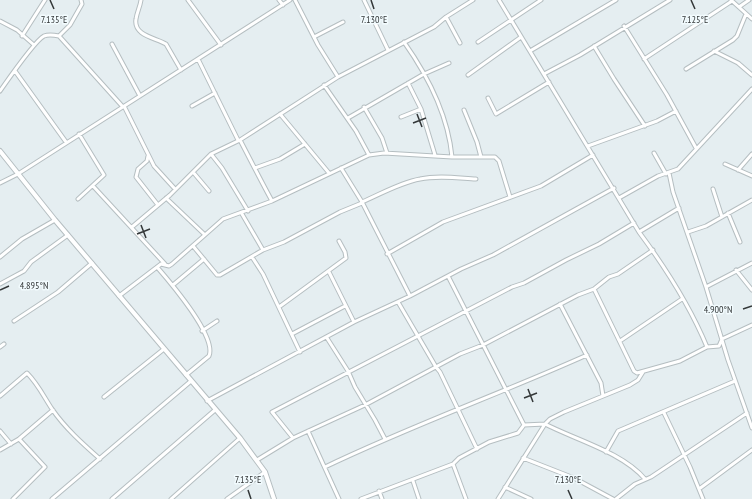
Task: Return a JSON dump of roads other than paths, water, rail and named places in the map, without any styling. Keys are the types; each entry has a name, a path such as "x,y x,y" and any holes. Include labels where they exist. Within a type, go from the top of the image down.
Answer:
{"street":[{"path":"22,36 45,0"},
{"path":"59,36 78,13 82,4 81,0"},
{"path":"141,0 136,23 148,37 166,44 181,70"},
{"path":"188,0 221,45"},
{"path":"279,0 282,5"},
{"path":"0,183 18,174 290,0"},
{"path":"295,0 314,38 338,77"},
{"path":"364,0 388,50"},
{"path":"132,227 166,198 211,154 239,140 338,77 434,27 446,17 473,0"},
{"path":"499,0 614,188 639,232 653,250 682,299 707,347"},
{"path":"478,42 541,0"},
{"path":"530,51 616,0"},
{"path":"544,74 670,0"},
{"path":"644,59 731,0 752,19"},
{"path":"738,7 749,0"},
{"path":"686,69 733,40 737,36 746,14"},
{"path":"446,17 460,43"},
{"path":"0,21 9,24 34,45"},
{"path":"314,38 343,22"},
{"path":"624,26 696,148"},
{"path":"0,90 34,45 47,35 59,36 123,106 154,166 175,189"},
{"path":"468,75 521,37"},
{"path":"404,42 424,74 443,115 452,157"},
{"path":"112,44 140,96"},
{"path":"594,46 616,83 645,126"},
{"path":"714,51 738,63 752,75"},
{"path":"198,59 272,201"},
{"path":"348,118 364,107 424,74 449,63"},
{"path":"15,71 66,142"},
{"path":"488,98 496,114 549,82"},
{"path":"408,83 421,109 435,155"},
{"path":"324,85 348,118 369,155"},
{"path":"620,198 678,169 752,89"},
{"path":"192,106 215,93"},
{"path":"364,107 382,138 387,153"},
{"path":"401,117 421,109"},
{"path":"464,110 477,142 481,157"},
{"path":"588,146 645,126 676,112"},
{"path":"280,114 329,173"},
{"path":"78,199 104,175 79,134"},
{"path":"255,168 280,159 305,144"},
{"path":"0,151 55,220 214,410 240,438 265,472 274,499"},
{"path":"119,296 157,267 165,264 169,266 172,264 193,246 204,234 223,219 242,214 272,201 369,155 387,153 498,159 510,197"},
{"path":"654,153 668,173 678,208 688,232 706,287 735,381 747,413 751,416 752,428"},
{"path":"148,154 147,161 138,169 136,177 158,205"},
{"path":"211,154 222,168 248,211"},
{"path":"738,170 752,154"},
{"path":"387,254 442,222 541,186 593,155"},
{"path":"725,164 752,176"},
{"path":"341,168 362,202 387,254 410,296"},
{"path":"193,172 208,191"},
{"path":"193,246 217,275 220,275 264,250 284,242 345,209 391,188 419,179 440,177 476,180"},
{"path":"93,186 165,264"},
{"path":"207,401 327,338 354,322 493,255 614,188"},
{"path":"713,189 722,218"},
{"path":"166,198 204,234"},
{"path":"688,232 722,218 728,213 752,200"},
{"path":"639,232 678,208"},
{"path":"728,213 740,242"},
{"path":"242,214 264,250"},
{"path":"0,257 22,239 55,220"},
{"path":"293,438 272,412 466,310 512,287 524,283 599,244 634,223"},
{"path":"0,284 24,270 31,262 68,235"},
{"path":"279,306 329,272 346,258 345,252 339,241"},
{"path":"256,460 293,438 364,405 460,354 483,344 560,304 594,289 609,277 618,274 653,250"},
{"path":"252,257 263,274 300,352"},
{"path":"173,285 204,259"},
{"path":"706,287 752,262"},
{"path":"14,321 58,292 92,263"},
{"path":"157,267 189,306 208,343 210,354 186,375"},
{"path":"736,270 752,290"},
{"path":"329,272 354,322"},
{"path":"448,276 524,425"},
{"path":"594,289 634,371 637,373 680,361 707,347 719,346 722,339 752,325"},
{"path":"620,341 682,299"},
{"path":"398,302 440,372 477,449"},
{"path":"560,304 600,382 603,396"},
{"path":"292,334 345,306"},
{"path":"202,331 217,321"},
{"path":"327,338 348,371 364,405 375,420 385,439"},
{"path":"0,347 4,344"},
{"path":"104,397 164,349"},
{"path":"324,467 385,439 550,372 587,355"},
{"path":"498,499 545,424 550,419 638,380 643,372"},
{"path":"0,396 27,373 43,393 53,410 75,436 100,459"},
{"path":"52,499 191,381"},
{"path":"606,452 618,431 664,413 735,381"},
{"path":"0,450 19,439 53,410"},
{"path":"112,499 214,410"},
{"path":"664,413 703,499"},
{"path":"523,458 574,478 615,499 635,484 684,456 747,413"},
{"path":"524,425 545,424 606,452 635,470 645,479"},
{"path":"361,499 379,491 413,481 453,464 459,458 490,442 518,433 524,425"},
{"path":"0,431 11,444"},
{"path":"308,431 339,499"},
{"path":"171,499 240,438"},
{"path":"13,499 45,467 19,439"},
{"path":"699,489 752,450"},
{"path":"453,464 466,499"},
{"path":"227,499 265,472"},
{"path":"413,481 419,499"},
{"path":"505,487 531,499"},
{"path":"379,491 382,499"}]}
